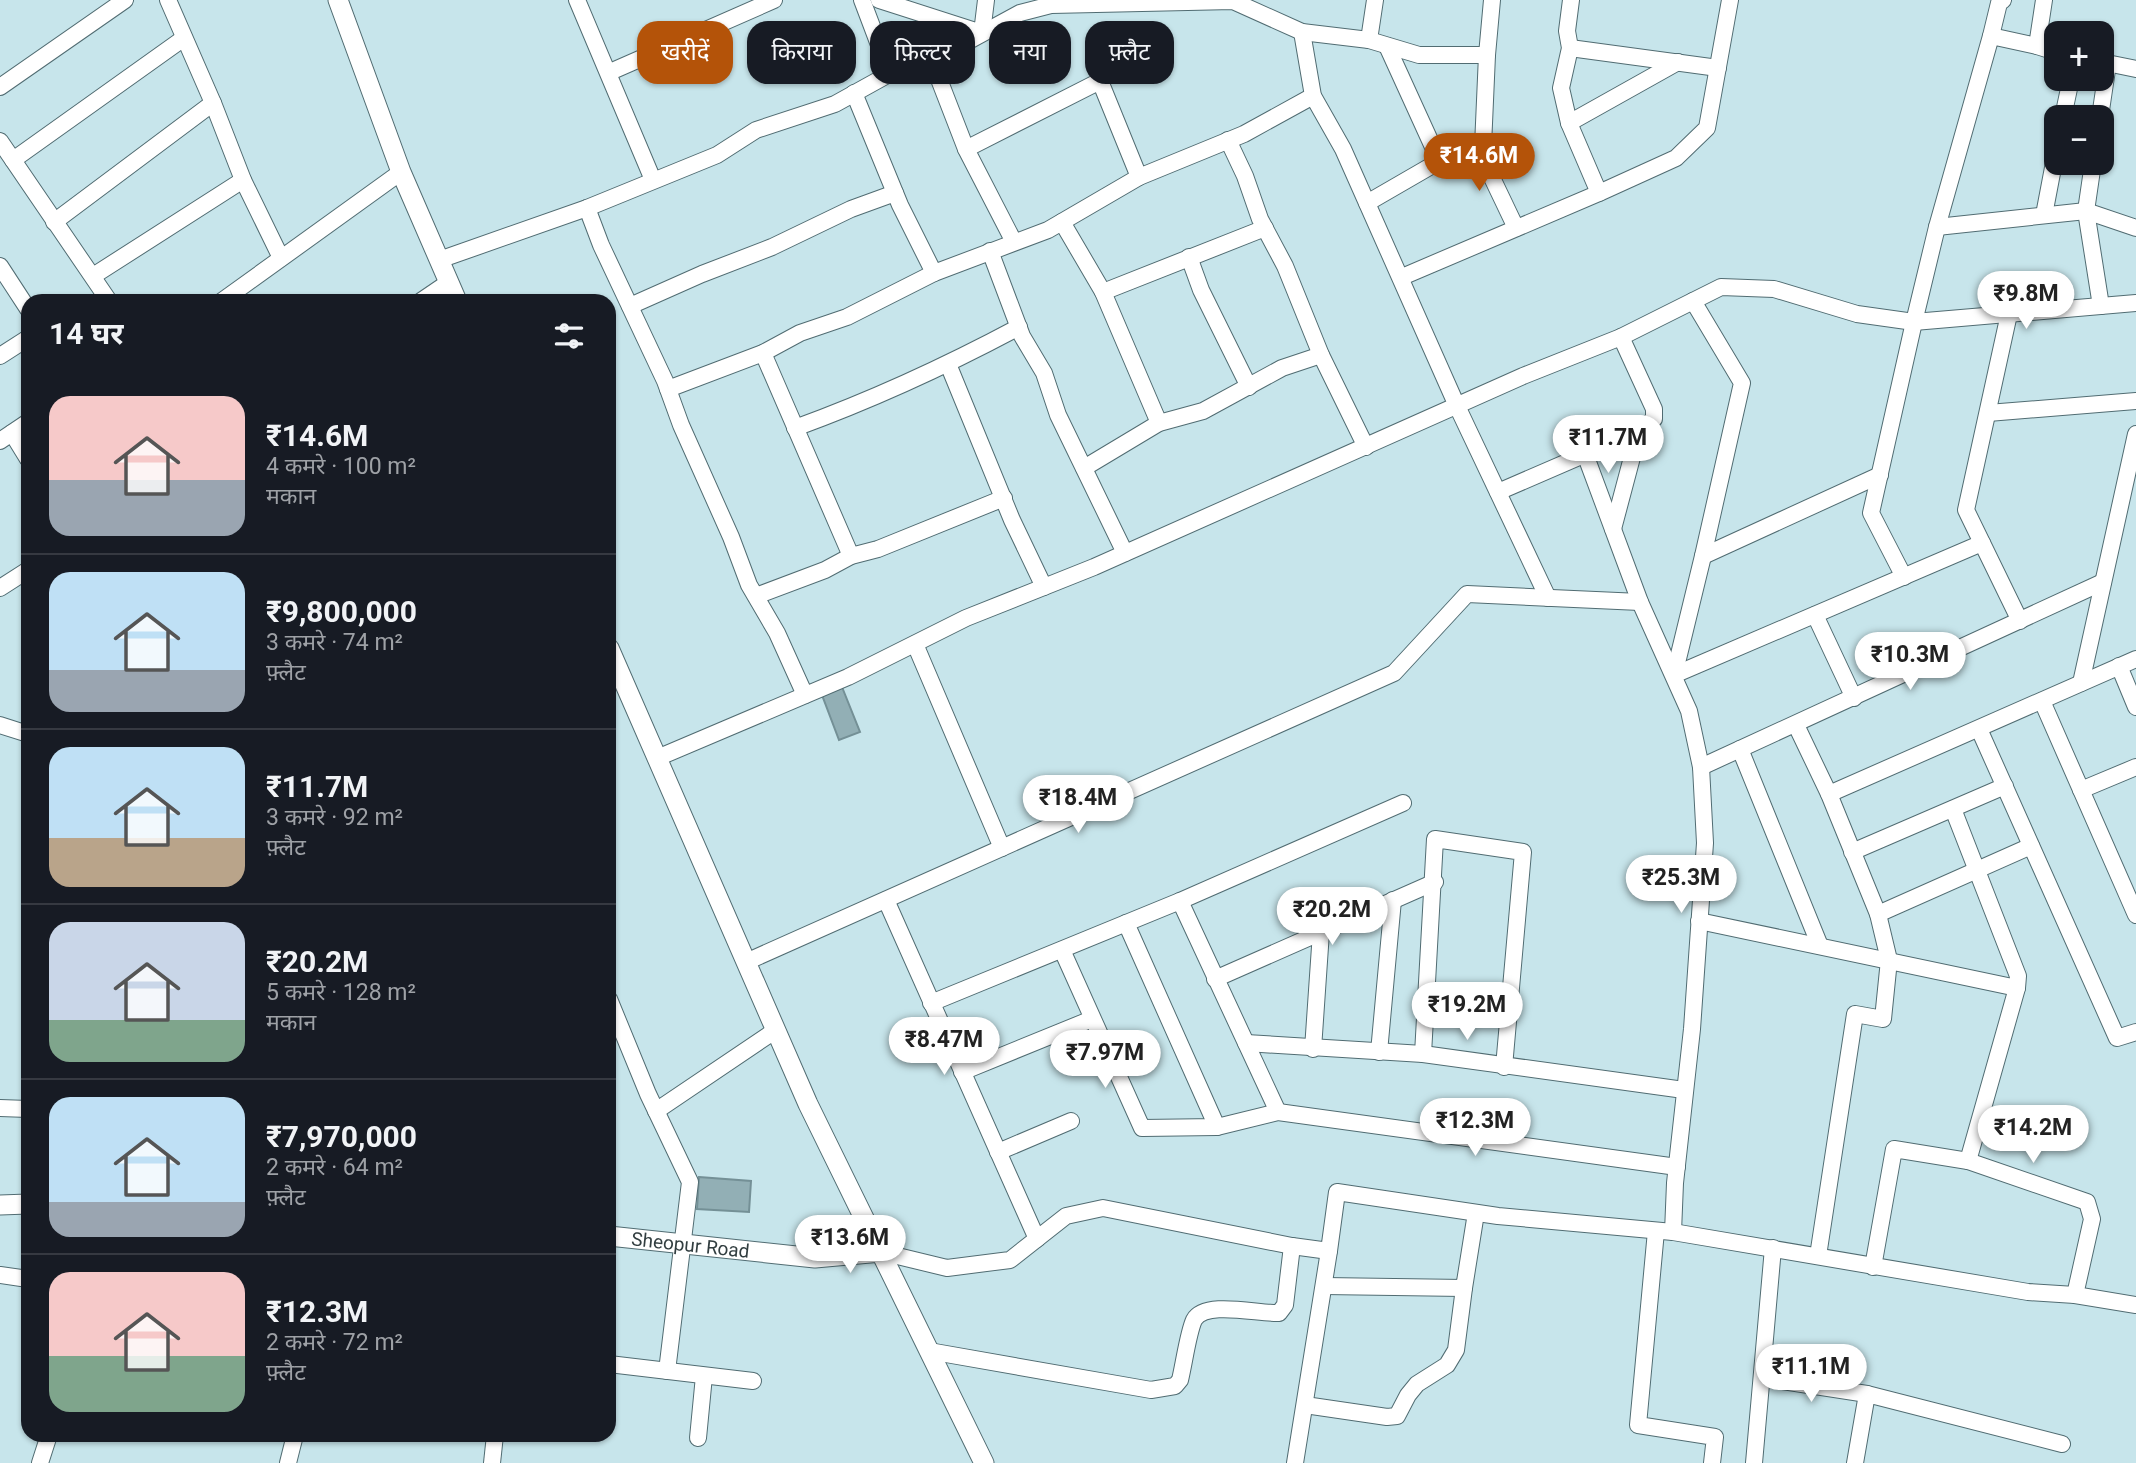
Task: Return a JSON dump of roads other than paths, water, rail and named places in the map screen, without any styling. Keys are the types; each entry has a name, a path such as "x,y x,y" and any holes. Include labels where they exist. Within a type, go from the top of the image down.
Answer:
{"street":[{"path":"0,87 125,0"},
{"path":"168,0 243,180 281,258"},
{"path":"338,0 401,172 454,294"},
{"path":"578,0 653,180"},
{"path":"610,72 774,0"},
{"path":"862,0 870,21"},
{"path":"878,0 982,33"},
{"path":"982,33 986,0"},
{"path":"1369,40 1375,0"},
{"path":"1492,0 1483,146 1485,163 1516,228"},
{"path":"1572,0 1567,31 1570,47 1562,88 1569,123 1600,193"},
{"path":"1402,276 1676,158 1707,128 1730,0"},
{"path":"1905,577 1871,513 1937,227 1999,3 2003,0"},
{"path":"2037,46 2044,0"},
{"path":"975,36 1020,13 1051,5 1233,1 1302,32 1369,40 1419,55 1487,54"},
{"path":"1302,32 1313,96 1343,149 1402,276 1420,324 1457,406 1548,598"},
{"path":"1991,36 2044,48"},
{"path":"13,160 184,38"},
{"path":"1367,204 1431,166 1438,158 1387,46"},
{"path":"1570,47 1718,68"},
{"path":"1569,123 1678,62"},
{"path":"2114,65 2136,69"},
{"path":"966,149 1100,81 1139,177"},
{"path":"439,260 587,208 717,155 756,130 835,104 871,84"},
{"path":"941,84 966,149 1014,242"},
{"path":"854,93 895,193 934,273"},
{"path":"668,389 763,353 800,333 847,317 934,273 1048,230 1139,177 1244,134 1313,96"},
{"path":"54,222 213,103"},
{"path":"1228,140 1265,228 1285,266 1321,355 1366,447"},
{"path":"0,141 105,294"},
{"path":"232,294 401,172"},
{"path":"2044,215 2052,175"},
{"path":"2091,175 2086,211 2101,306"},
{"path":"93,276 243,180"},
{"path":"630,306 772,247 851,209 895,193"},
{"path":"587,208 756,596 777,633 805,695"},
{"path":"1937,227 2086,211 2136,228"},
{"path":"1062,222 1103,292 1159,423"},
{"path":"1103,292 1265,228"},
{"path":"990,251 1019,327 1044,373 1058,415 1125,553"},
{"path":"1189,257 1249,387"},
{"path":"0,266 21,298"},
{"path":"431,294 449,282"},
{"path":"657,758 848,677 966,618 1125,553 1523,376 1621,337 1721,287 1774,289 1857,314 1913,322 2136,303"},
{"path":"1674,675 1742,383 1693,301"},
{"path":"2009,314 1966,510 2020,621"},
{"path":"795,428 851,408 948,364 1019,327"},
{"path":"1498,492 1639,431 1654,419 1654,409 1621,337"},
{"path":"0,356 21,342"},
{"path":"763,353 851,556"},
{"path":"1084,468 1159,423 1203,411 1282,368 1321,355"},
{"path":"948,364 1044,587"},
{"path":"1988,413 2136,401"},
{"path":"21,427 6,437 21,452"},
{"path":"1613,529 1639,431"},
{"path":"2081,683 2136,434"},
{"path":"1585,454 1640,602 1689,711 1701,767 1705,844 1692,1029 1676,1167 1638,1425 1715,1437 1712,1463"},
{"path":"1703,556 1880,475"},
{"path":"756,596 825,570 851,556 878,549 1004,498"},
{"path":"1674,675 1982,543"},
{"path":"0,588 21,574"},
{"path":"1701,767 2103,582"},
{"path":"746,962 1394,673 1467,594 1640,602"},
{"path":"1815,615 1854,698"},
{"path":"915,644 1002,848"},
{"path":"1829,794 2136,659"},
{"path":"616,664 808,1104 984,1463"},
{"path":"2119,666 2136,707"},
{"path":"2042,701 2081,790 2130,886 2136,915"},
{"path":"0,725 21,730"},
{"path":"1796,725 1829,794 1878,914 1889,960 1883,1019 1855,1014 1818,1256"},
{"path":"1979,729 2117,1038 2136,1032"},
{"path":"1740,749 1820,946"},
{"path":"2081,790 2136,767"},
{"path":"1852,852 2004,786"},
{"path":"932,1003 1180,901 1403,803"},
{"path":"1953,809 2018,976 2017,988 1968,1161"},
{"path":"1423,1054 1436,839 1523,852 1504,1067"},
{"path":"1878,914 2031,846"},
{"path":"1215,979 1435,883"},
{"path":"886,900 1037,1239"},
{"path":"1379,1052 1393,900"},
{"path":"1180,901 1278,1112"},
{"path":"1699,920 2017,988"},
{"path":"1126,923 1217,1127"},
{"path":"1313,1049 1321,932"},
{"path":"1062,950 1142,1128 1217,1127 1278,1112 1676,1167"},
{"path":"616,1019 690,1182 667,1371"},
{"path":"962,1072 1092,1019"},
{"path":"656,1111 776,1030"},
{"path":"1246,1043 1423,1054 1684,1090"},
{"path":"0,1108 21,1109"},
{"path":"998,1152 1071,1121"},
{"path":"1873,1267 1894,1149 1968,1161 2087,1202 2092,1219 2075,1295"},
{"path":"1295,1463 1337,1192 1476,1213 1665,1231 2028,1292 2075,1295 2136,1305"},
{"path":"0,1205 21,1204"},
{"path":"881,1252 947,1268 1010,1261 1066,1216 1103,1208 1329,1251"},
{"path":"1305,1405 1387,1417 1397,1416 1413,1390 1428,1376 1447,1365 1456,1350 1476,1213"},
{"name":"Sheopur Road","path":"616,1237 815,1258 881,1252"},
{"path":"929,1351 1151,1390 1175,1386 1180,1380 1194,1321 1203,1311 1215,1309 1279,1313 1285,1305 1292,1246"},
{"path":"1754,1463 1773,1248"},
{"path":"0,1275 21,1278"},
{"path":"1324,1286 1464,1288"},
{"path":"616,1365 753,1381"},
{"path":"698,1438 704,1376"},
{"path":"1762,1378 1867,1394 2062,1444"},
{"path":"1855,1463 1867,1394"},
{"path":"40,1463 47,1442"},
{"path":"288,1463 293,1442"},
{"path":"492,1463 494,1442"}]}
